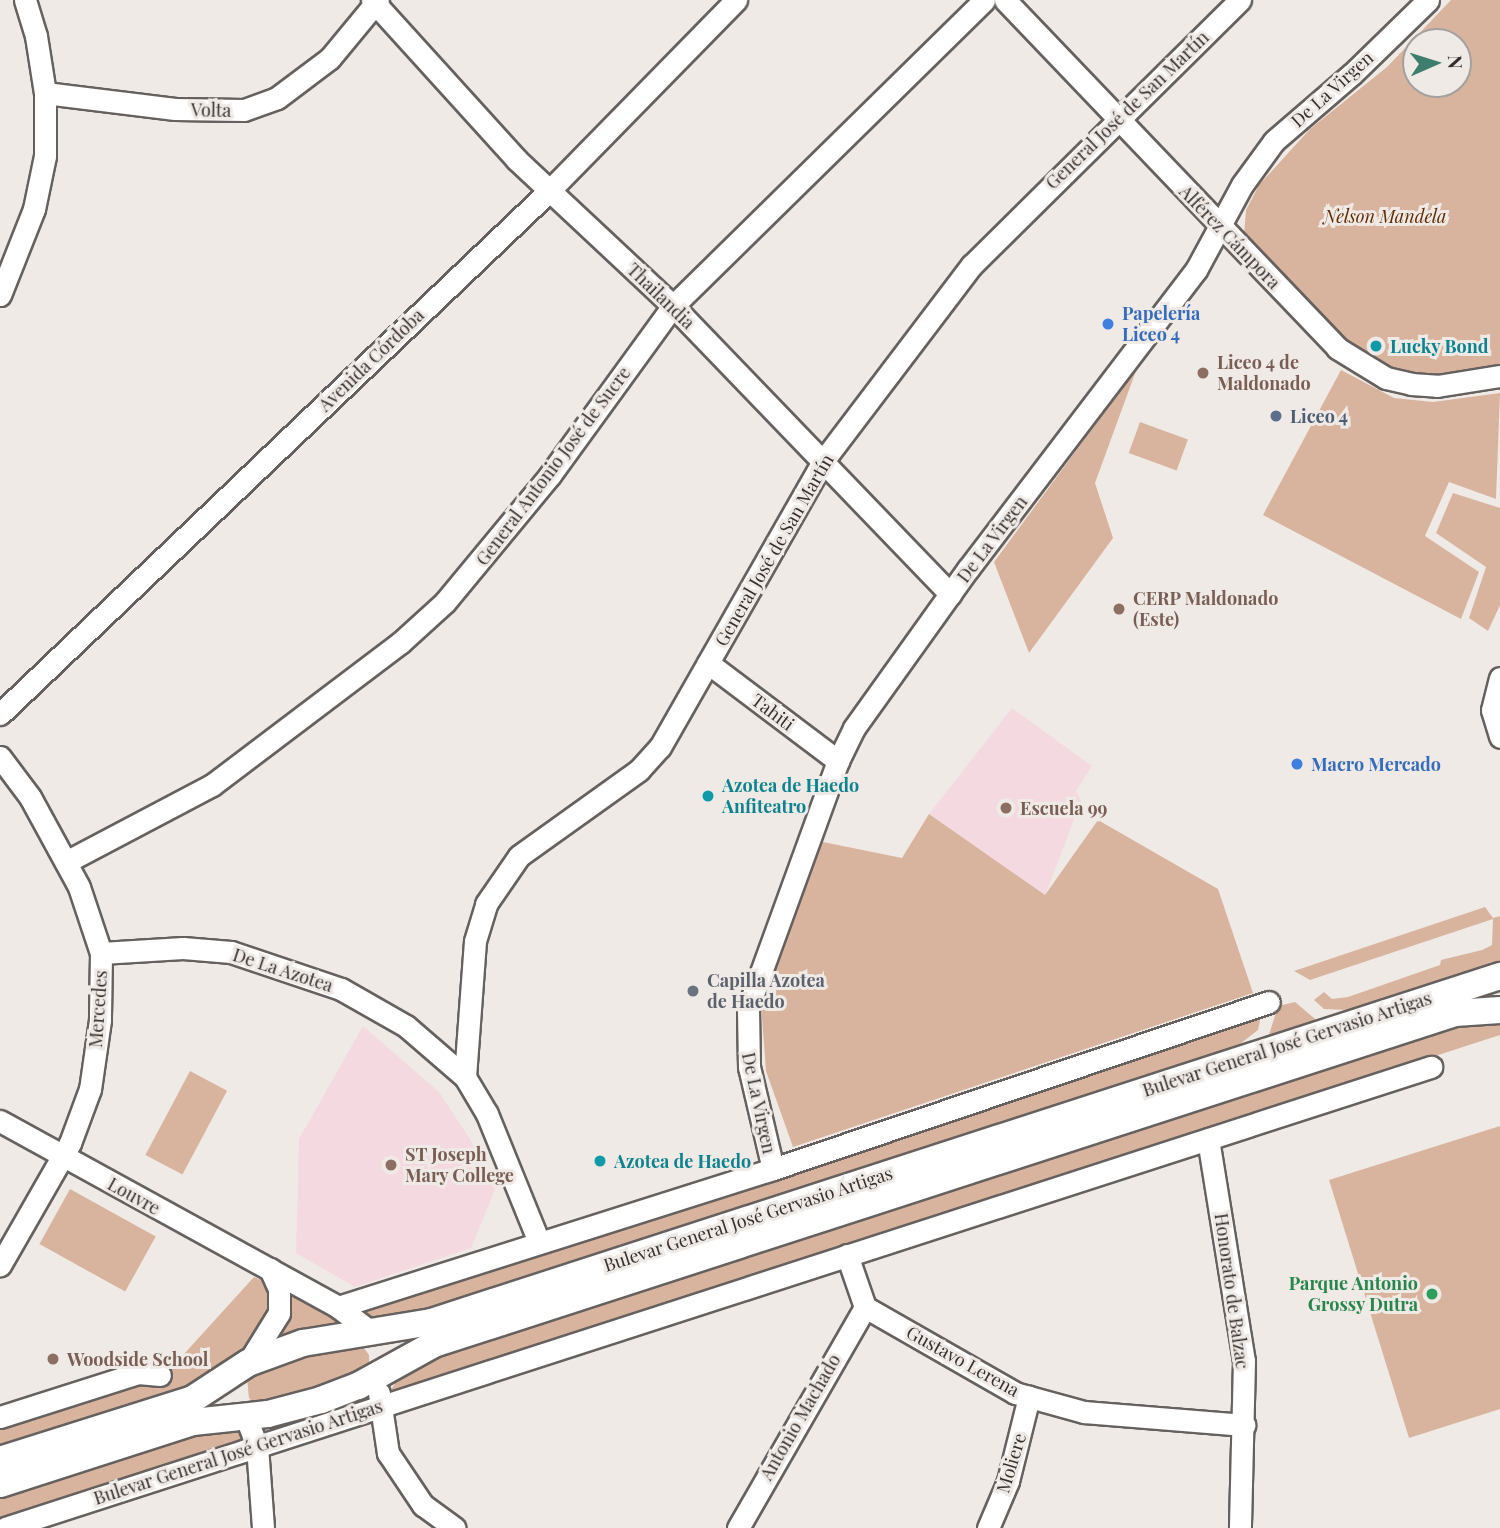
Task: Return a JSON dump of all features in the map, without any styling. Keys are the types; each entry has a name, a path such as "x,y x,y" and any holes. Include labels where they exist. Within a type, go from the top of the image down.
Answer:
{"main road":[{"name":"Bulevar General José Gervasio Artigas","path":"0,1460 193,1399 248,1363 303,1342 430,1322 1500,976"},
{"name":"Bulevar General José Gervasio Artigas","path":"0,1484 193,1422 295,1408 378,1375 434,1344 1454,1013 1500,1010"},
{"path":"369,1330 379,1346 378,1375"},
{"path":"245,1415 238,1388 248,1363"}],"street":[{"path":"0,295 34,209 45,156 45,93 36,36 25,0"},
{"name":"Avenida Córdoba","path":"0,714 550,190 736,0"},
{"name":"General Antonio José de Sucre","path":"66,862 212,785 400,643 436,610 520,514 673,306 984,0"},
{"name":"Alférez Cámpora","path":"1005,0 1337,348 1364,367 1386,378 1437,386 1500,376"},
{"name":"General José de San Martín","path":"465,1077 475,941 486,904 519,856 653,755 823,461 972,265 1116,118 1240,0"},
{"name":"De La Virgen","path":"773,1169 749,1067 748,1009 838,761 854,728 950,594 1196,270 1220,226 1274,141 1352,74 1428,0"},
{"name":"Volta","path":"45,93 175,109 244,110 277,98 330,58 375,1"},
{"name":"Thailandia","path":"375,1 516,159 673,306 950,594"},
{"name":"Tahiti","path":"708,663 838,761"},
{"path":"1500,678 1492,710 1500,737"},
{"name":"Mercedes","path":"0,757 30,797 66,862 101,953 100,1020 90,1089 62,1157 0,1265"},
{"name":"De La Azotea","path":"101,953 183,948 231,952 285,967 341,989 405,1026 465,1077 487,1114 539,1242"},
{"path":"338,1307 773,1169 1269,1002"},
{"name":"Bulevar General José Gervasio Artigas","path":"5,1528 1431,1067"},
{"name":"Louvre","path":"0,1121 338,1307 369,1330"},
{"name":"Honorato de Balzac","path":"1208,1139 1244,1361 1240,1528"},
{"path":"847,1255 865,1307"},
{"path":"248,1363 279,1313 279,1289 270,1269"},
{"name":"Gustavo Lerena","path":"865,1307 1029,1397 1084,1412 1244,1425"},
{"name":"Antonio Machado","path":"738,1528 865,1307"},
{"path":"0,1417 138,1373 160,1375"},
{"path":"378,1375 388,1453 423,1505 455,1528"},
{"name":"Moliere","path":"988,1528 1007,1481 1029,1397"},
{"path":"245,1415 257,1446 263,1528"}],"shaded area":[{"name":"Escuela 99","path":"1012,708 1092,766 1076,791 1081,801 1045,896 929,814"},
{"name":"ST Joseph Mary College","path":"363,1026 439,1092 470,1139 495,1190 471,1248 355,1287 296,1253 299,1139"}],"green space":[{"name":"Nelson Mandela","path":"1451,0 1500,0 1500,364 1428,376 1396,371 1348,343 1244,235 1246,210 1259,185 1310,129 1387,67 1402,51 1402,98 1472,98 1472,28 1424,28"},
{"path":"1137,368 1095,483 1113,538 1029,653 994,562"},
{"path":"1341,370 1394,398 1433,402 1500,393 1496,499 1449,482 1425,536 1479,572 1461,619 1263,515"},
{"path":"1140,422 1188,439 1177,470 1129,453"},
{"path":"1453,493 1500,508 1500,605 1488,631 1469,618 1486,567 1436,533"},
{"path":"929,814 1045,895 1098,820 1218,889 1253,993 793,1147 766,1071 761,1005 800,893 823,842 902,858"},
{"path":"1485,907 1493,918 1500,916 1500,969 1348,1010 1324,1009 1314,1000 1324,992 1332,999 1348,997 1440,965 1441,960 1482,950 1492,945 1493,919 1310,980 1294,971"},
{"path":"1295,1002 1321,1024 1268,1038 1278,1006"},
{"path":"1255,1016 1260,1021 1258,1030 1231,1051 434,1313 378,1320 363,1314 362,1309"},
{"path":"1500,1019 1500,1035 388,1395 400,1375 439,1352 1454,1022"},
{"path":"190,1071 227,1091 182,1175 145,1155"},
{"name":"Parque Antonio Grossy Dutra","path":"1500,1126 1500,1409 1409,1438 1329,1180"},
{"path":"70,1189 156,1237 125,1292 39,1244"},
{"path":"254,1277 269,1284 276,1298 249,1352 201,1383 0,1453 0,1425 162,1367 184,1354"},
{"path":"284,1283 353,1321 270,1345"},
{"path":"361,1344 369,1355 369,1366 327,1391 254,1404 249,1398 247,1378 294,1355"},
{"path":"239,1429 247,1443 0,1521 0,1492 176,1434"}],"place":[{"name":"Papelería Liceo 4","path":"1108,324"},
{"name":"Lucky Bond","path":"1376,346"},
{"name":"Liceo 4 de Maldonado","path":"1203,373"},
{"name":"Liceo 4","path":"1276,416"},
{"name":"CERP Maldonado (Este)","path":"1119,609"},
{"name":"Macro Mercado","path":"1297,764"},
{"name":"Azotea de Haedo Anfiteatro","path":"708,796"},
{"name":"Escuela 99","path":"1006,808"},
{"name":"Capilla Azotea de Haedo","path":"693,991"},
{"name":"Azotea de Haedo","path":"600,1161"},
{"name":"ST Joseph Mary College","path":"391,1165"},
{"name":"Parque Antonio Grossy Dutra","path":"1432,1294"},
{"name":"Woodside School","path":"53,1359"}]}
